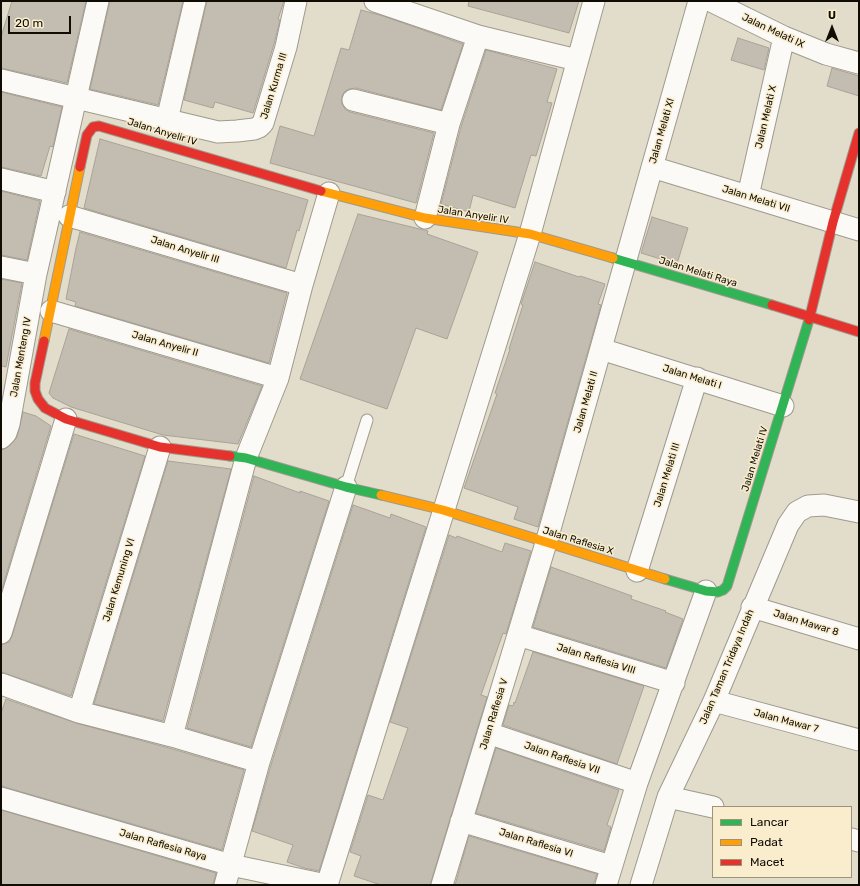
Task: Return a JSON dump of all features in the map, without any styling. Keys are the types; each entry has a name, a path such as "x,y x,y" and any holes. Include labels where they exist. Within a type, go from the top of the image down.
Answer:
{"street":[{"name":"Jalan Menteng IV","path":"1,438 6,433 9,424 36,274 98,1"},
{"path":"167,120 195,1"},
{"name":"Jalan Kurma III","path":"1,80 218,132 237,132 254,129 263,123 286,47 296,1"},
{"path":"375,1 478,36 577,60"},
{"path":"326,885 442,510 530,234 594,1"},
{"name":"Jalan Melati XI","path":"626,262 699,1"},
{"name":"Jalan Melati IX","path":"711,1 784,37 826,54 859,64"},
{"path":"425,218 449,124 478,36"},
{"name":"Jalan Melati X","path":"748,196 784,37"},
{"path":"353,100 449,124"},
{"name":"Jalan Anyelir IV","path":"246,458 160,447 66,419 44,408 38,399 35,391 35,383 87,135 93,127 99,126 329,193 425,218 530,234"},
{"path":"833,222 859,133"},
{"name":"Jalan Melati VII","path":"652,167 859,230"},
{"path":"1,179 55,192"},
{"path":"172,736 246,458 278,378 302,285 329,193"},
{"name":"Jalan Anyelir III","path":"69,216 302,285"},
{"name":"Jalan Melati IV","path":"706,591 718,592 727,586 810,316 833,222"},
{"name":"Jalan Melati Raya","path":"530,234 810,316 859,332"},
{"name":"Jalan Melati II","path":"546,542 626,262"},
{"path":"1,267 36,274"},
{"name":"Jalan Anyelir II","path":"51,311 278,378"},
{"name":"Jalan Melati I","path":"601,349 783,406"},
{"name":"Jalan Melati III","path":"637,571 697,378"},
{"path":"1,634 66,419"},
{"name":"Jalan Kemuning VI","path":"79,712 160,447"},
{"name":"Jalan Raflesia X","path":"246,458 346,488 442,510 706,591"},
{"path":"225,885 259,762 346,488"},
{"name":"Jalan Taman Tridaya Indah","path":"641,885 668,797 714,701 752,607 788,525 797,512 808,506 824,505 859,512"},
{"name":"Jalan Raflesia V","path":"442,885 546,542"},
{"path":"609,876 637,784 706,591"},
{"name":"Jalan Mawar 8","path":"752,607 859,639"},
{"name":"Jalan Raflesia VIII","path":"518,636 674,683"},
{"path":"1,684 79,712 172,736 259,762"},
{"name":"Jalan Mawar 7","path":"714,701 859,740"},
{"name":"Jalan Raflesia VII","path":"488,733 637,784"},
{"path":"668,797 712,808"},
{"name":"Jalan Raflesia Raya","path":"1,798 231,865 326,885"},
{"name":"Jalan Raflesia VI","path":"461,821 609,876"}],"lane":[{"path":"346,488 367,420"}],"building":[{"path":"12,1 86,1 67,83 1,68 1,37"},
{"path":"110,1 183,1 158,105 90,89"},
{"path":"207,1 284,1 278,19 280,20 274,44 253,113 215,102 213,108 184,100"},
{"path":"469,1 579,1 569,33 468,6"},
{"path":"361,10 383,16 463,44 441,110 356,88 349,89 344,92 342,97 342,104 345,109 350,112 434,133 416,203 270,163 280,126 314,136 341,48 349,50"},
{"path":"738,38 769,48 764,70 731,60"},
{"path":"486,50 557,69 547,102 552,103 536,156 531,155 515,208 473,195 469,212 441,204 461,127"},
{"path":"832,68 859,76 859,96 827,86"},
{"path":"1,92 62,107 53,147 50,146 41,176 1,167"},
{"path":"100,139 308,200 299,231 297,230 286,268 84,208"},
{"path":"1,191 40,201 27,260 1,255"},
{"path":"358,214 428,231 427,234 478,252 447,339 416,328 387,409 300,379"},
{"path":"652,217 688,228 677,264 641,253"},
{"path":"80,232 287,293 269,363 75,306 76,302 66,299"},
{"path":"535,262 605,284 598,304 601,305 538,527 514,519 518,507 464,488 497,394 495,393 510,349 523,305 521,304"},
{"path":"1,279 22,283 6,367 1,366"},
{"path":"69,329 262,386 238,444 163,435 71,407 53,398 49,393"},
{"path":"23,412 36,416 51,426 1,592 1,450 9,446 17,437"},
{"path":"74,434 145,456 71,696 1,672 1,645 9,642 12,636"},
{"path":"168,461 231,469 163,721 94,704"},
{"path":"254,476 300,493 300,491 329,501 251,747 187,728"},
{"path":"353,505 390,518 391,514 426,527 319,871 287,862 293,845 252,831 271,765"},
{"path":"449,535 456,538 457,536 502,552 505,543 531,551 506,634 503,633 481,695 487,697 430,885 381,885 354,876 361,856 350,852 368,795 383,800 408,728 390,722"},
{"path":"551,567 632,596 631,599 666,611 665,612 683,619 666,668 533,627"},
{"path":"533,652 644,686 617,764 503,725 509,705 513,706 514,702 515,703"},
{"path":"6,699 76,723 244,770 222,850 1,786 1,713"},
{"path":"496,748 619,790 607,825 611,827 604,851 476,813"},
{"path":"1,810 216,873 213,885 1,885"},
{"path":"469,836 597,874 593,885 455,885"}],"traffic: fast":[{"path":"613,258 772,305"},
{"path":"665,579 706,591 718,592 727,586 809,320"},
{"path":"230,456 246,458 346,487 381,495"}],"traffic: slow":[{"path":"44,341 80,167"},
{"path":"321,191 425,218 530,234 613,258"},
{"path":"381,495 443,510 665,579"}],"traffic: jam":[{"path":"80,167 87,135 93,127 99,126 321,191"},
{"path":"809,320 833,222 859,133"},
{"path":"772,305 859,332"},
{"path":"44,341 35,383 35,391 38,399 45,408 66,419 160,447 230,456"}]}
